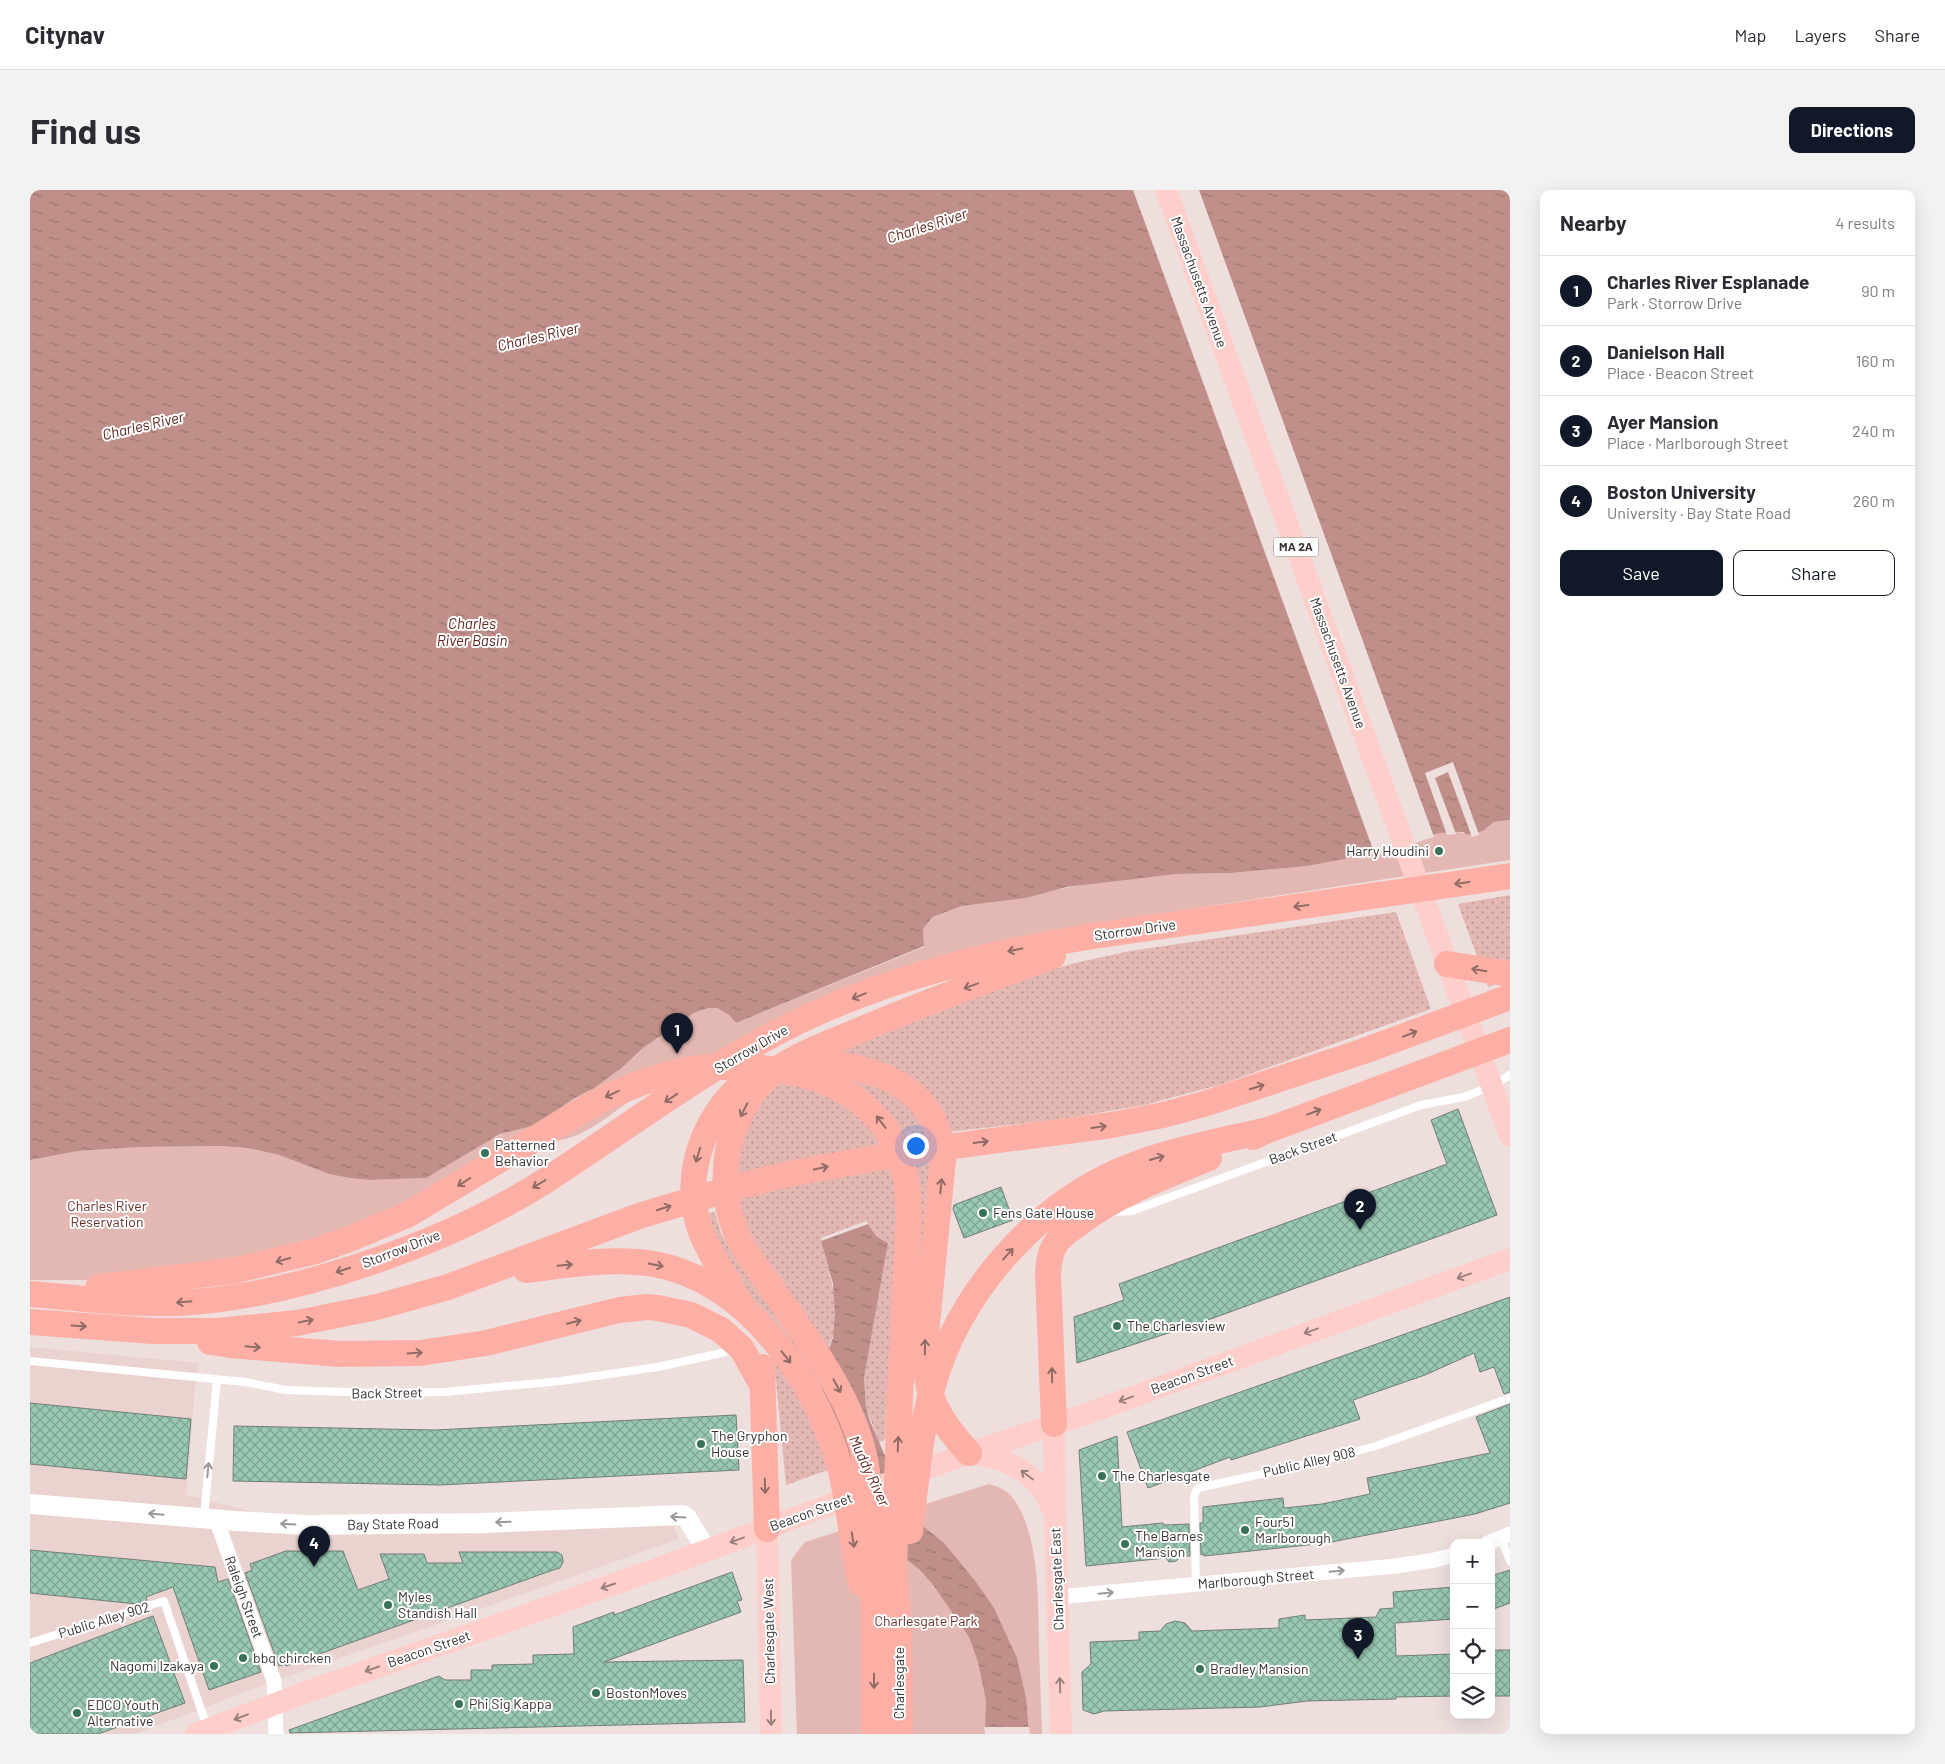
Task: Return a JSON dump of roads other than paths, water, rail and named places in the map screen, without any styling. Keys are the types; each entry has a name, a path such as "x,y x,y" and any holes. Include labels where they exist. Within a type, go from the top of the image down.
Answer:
{"highway":[{"name":"Storrow Drive","path":"31,1294 130,1302 178,1303 201,1301 287,1286 380,1258 451,1230 494,1210 542,1182 701,1077 812,1016 895,982 954,964 1028,947 1115,933 1510,876"},
{"path":"766,1529 761,1359 755,1333 700,1229 694,1203 696,1160 716,1115 727,1099 743,1082 757,1073 788,1063 831,1042 919,1005 1115,933"},
{"path":"1447,964 1510,974"},
{"path":"30,1322 153,1331 216,1331 297,1323 386,1304 492,1271 601,1230 685,1202 784,1175 909,1152 1138,1120 1204,1104 1364,1051 1510,997"},
{"path":"1054,1424 1048,1274 1054,1246 1061,1237 1093,1213 1130,1191 1268,1130 1510,1040"},
{"path":"31,1294 232,1271 316,1251 407,1215 567,1119 613,1094 664,1075 728,1063 778,1058 822,1062 860,1069 893,1080 918,1098 928,1111 941,1141 943,1160 926,1334 927,1382 943,1423 969,1453"},
{"path":"788,1063 769,1077 748,1101 736,1127 726,1157 725,1185 733,1222 741,1242 832,1377 847,1405 859,1437 866,1462 870,1497 874,1632"},
{"path":"691,1069 725,1067 774,1070 816,1078 846,1091 878,1118 892,1138 902,1162 908,1184 910,1202 894,1568 899,1632"},
{"path":"899,1632 924,1425 932,1389 950,1341 978,1293 1008,1254 1036,1225 1070,1198 1094,1183 1120,1170 1147,1161 1208,1143 1268,1130"},
{"path":"492,1271 608,1261 655,1264 678,1270 700,1280 740,1307 762,1328 793,1365 816,1403 837,1458 845,1489 857,1565 874,1632"},
{"path":"153,1331 230,1345 340,1354 400,1354 439,1351 486,1343 619,1310 647,1307 672,1310 701,1319 725,1333 742,1349 762,1385"},
{"name":"Charlesgate","path":"874,1632 874,1734"},
{"name":"Charlesgate","path":"899,1632 900,1734"}],"main road":[{"name":"Massachusetts Avenue","path":"1166,190 1447,964 1496,1077 1510,1136"},
{"name":"Beacon Street","path":"202,1732 275,1704 707,1551 969,1453 1510,1259"},
{"name":"Charlesgate East","path":"1054,1424 1061,1734"},
{"path":"969,1453 1015,1464 1035,1480 1055,1514"},
{"name":"Charlesgate West","path":"766,1529 771,1734"}],"street":[{"name":"Bay State Road","path":"30,1504 306,1525 484,1523 683,1516 687,1518 707,1551"},
{"name":"Raleigh Street","path":"210,1519 274,1682 276,1734"},
{"name":"Marlborough Street","path":"1057,1597 1396,1566 1435,1560 1450,1555"}],"lane":[{"name":"Back Street","path":"1093,1213 1132,1211 1421,1105 1464,1097 1496,1077"},
{"name":"Back Street","path":"30,1361 245,1382 286,1390 315,1392 445,1392 544,1383 641,1370 742,1349"},
{"name":"Raleigh Street","path":"210,1519 217,1380"},
{"name":"Public Alley 908","path":"1196,1585 1194,1493 1198,1488 1321,1461 1376,1446 1510,1398"},
{"path":"1500,1538 1510,1561"},
{"name":"Public Alley 902","path":"30,1643 164,1601 202,1732"}],"water":[{"name":"Charles River Basin","path":"30,190 1510,190 1510,820 1494,822 1483,831 1467,835 1463,832 1439,833 1360,856 1307,866 1231,873 1177,874 1066,887 1026,898 962,906 933,917 923,929 924,946 736,1023 729,1015 717,1008 708,1008 694,1013 643,1048 625,1065 596,1087 575,1098 532,1126 500,1134 426,1178 369,1180 349,1178 329,1174 279,1155 248,1148 220,1146 139,1147 78,1151 30,1160"},
{"name":"Muddy River","path":"868,1224 876,1236 888,1243 864,1378 866,1407 870,1421 908,1509 919,1523 944,1543 976,1582 994,1608 1017,1658 1026,1698 1029,1734 985,1734 986,1700 978,1662 969,1637 934,1586 920,1570 883,1541 821,1399 822,1367 833,1338 835,1315 833,1284 821,1241"}],"place":[{"name":"Harry Houdini","path":"1439,851"},
{"name":"Charles River Esplanade","path":"677,1054"},
{"name":"Patterned Behavior","path":"485,1153"},
{"name":"Fens Gate House","path":"983,1213"},
{"name":"Danielson Hall","path":"1360,1230"},
{"name":"The Charlesview","path":"1117,1326"},
{"name":"The Gryphon House","path":"701,1444"},
{"name":"The Charlesgate","path":"1102,1476"},
{"name":"Four51 Marlborough","path":"1245,1530"},
{"name":"The Barnes Mansion","path":"1125,1544"},
{"name":"Boston University","path":"314,1567"},
{"name":"Myles Standish Hall","path":"388,1605"},
{"name":"bbq chircken","path":"243,1658"},
{"name":"Ayer Mansion","path":"1358,1659"},
{"name":"Nagomi Izakaya","path":"214,1666"},
{"name":"Bradley Mansion","path":"1200,1669"},
{"name":"BostonMoves","path":"596,1693"},
{"name":"Phi Sig Kappa","path":"459,1704"},
{"name":"EDCO Youth Alternative","path":"77,1713"}],"water label":[{"name":"Charles River","path":"927,226"},
{"name":"Charles River","path":"538,337"},
{"name":"Charles River","path":"143,426"}],"park label":[{"name":"Charles River Reservation","path":"107,1214"},
{"name":"Charlesgate Park","path":"926,1621"}]}
